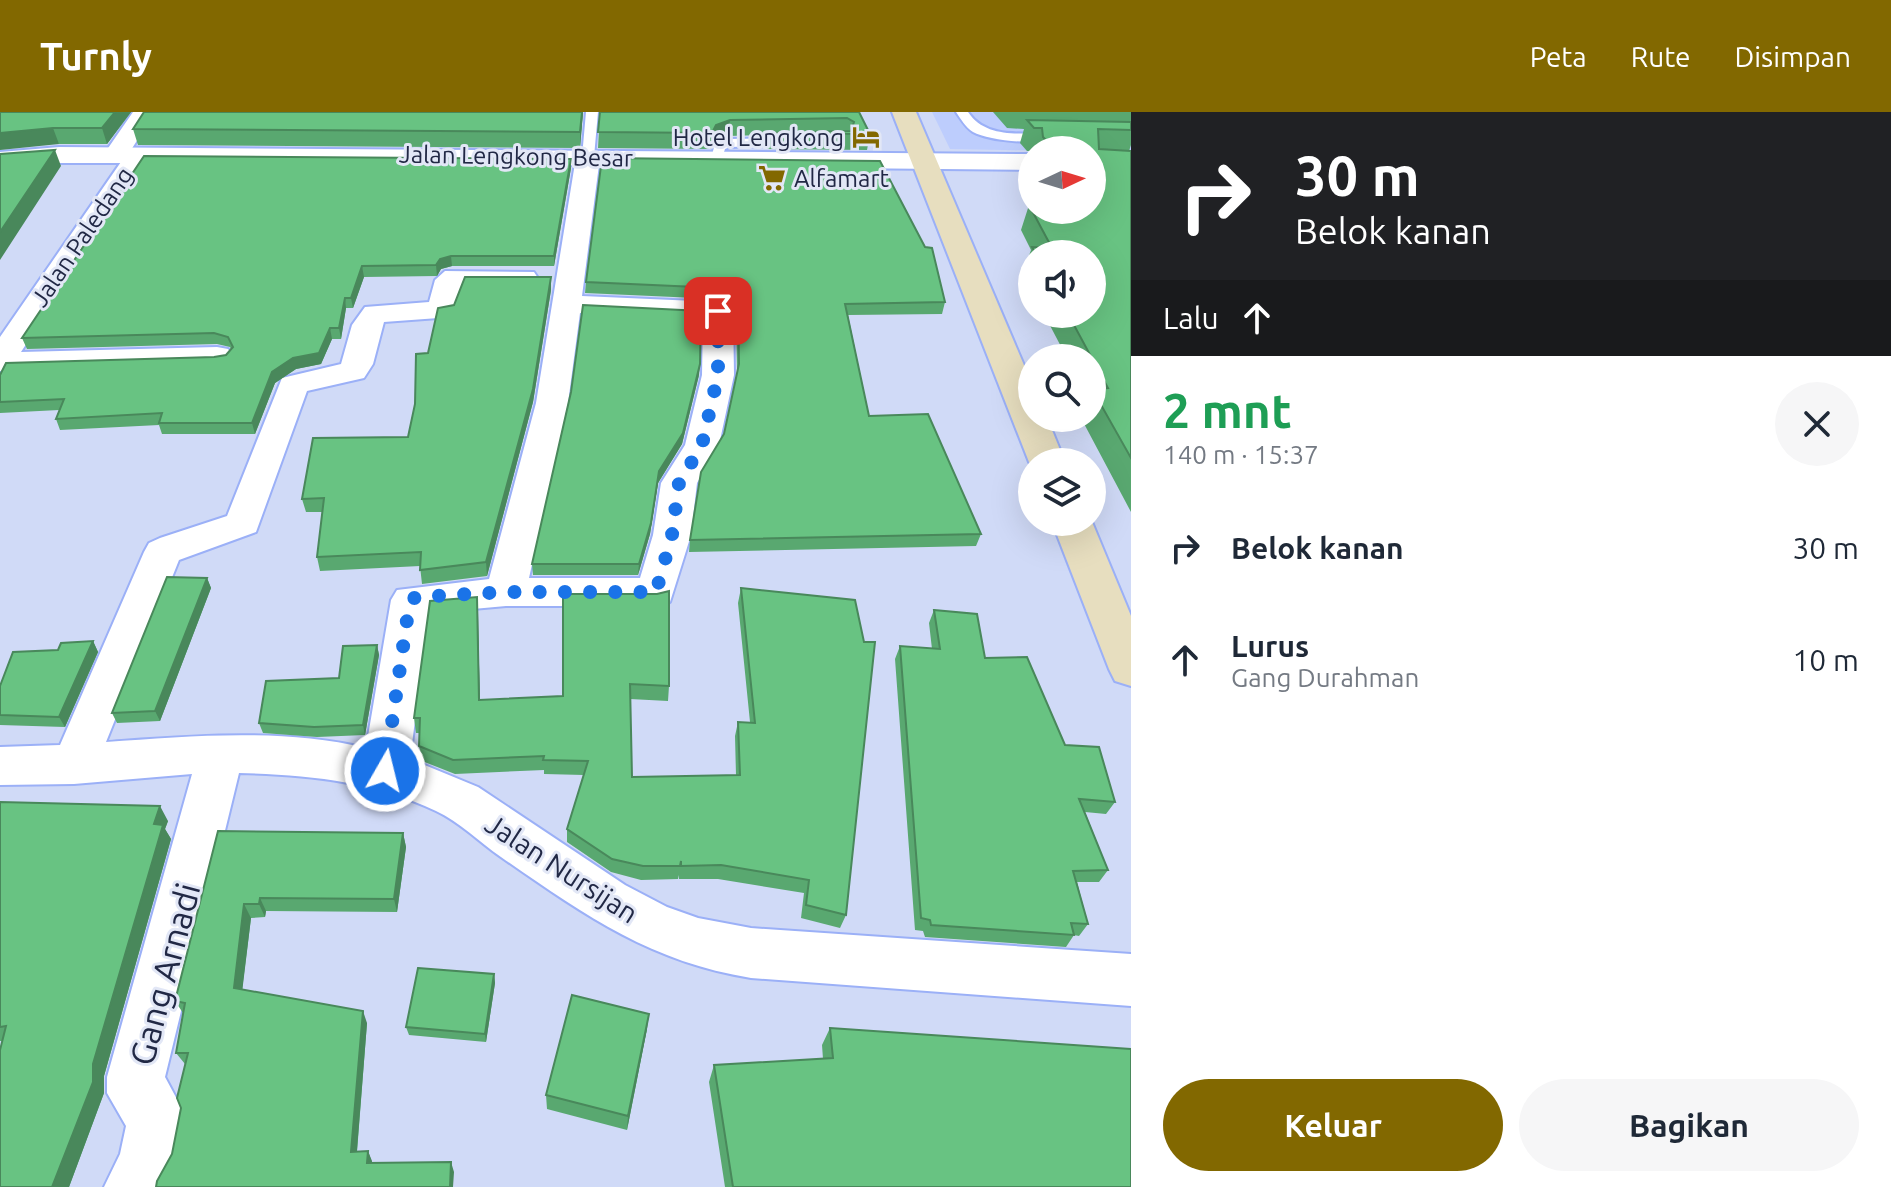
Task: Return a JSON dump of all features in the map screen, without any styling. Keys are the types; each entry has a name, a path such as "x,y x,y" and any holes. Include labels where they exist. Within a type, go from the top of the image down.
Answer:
{"main road":[{"path":"904,112 1041,448"},
{"path":"1078,536 1131,669"}],"street":[{"name":"Jalan Paledang","path":"0,361 127,154 144,112"},
{"name":"Jalan Lengkong Besar","path":"0,160 127,154 1018,162"},
{"path":"507,587 552,403 588,157"},
{"path":"74,765 163,552 180,543 221,536 243,523 293,385 311,378 350,374 359,361 371,316 442,311 452,278 718,311 718,375 702,445 679,483 672,535 656,592 507,587 411,600 385,771"},
{"path":"0,361 217,356"},
{"name":"Jalan Nursijan","path":"0,766 74,765 221,754 326,756 385,771 455,797 635,916 667,933 698,942 751,953 1131,980"},
{"name":"Gang Arnadi","path":"135,1187 148,1163 157,1118 136,1093 136,1077 221,754"}],"lane":[{"path":"588,157 592,112"},
{"path":"962,112 969,127 980,132 1052,136"},
{"path":"717,158 719,147 728,143 816,141"}],"shaded area":[{"path":"932,112 1131,112 1131,152 1106,152 1106,136 1018,136 1018,150 950,149"}],"building":[{"path":"0,112 115,112 102,128 0,133"},
{"path":"144,112 582,112 580,132 133,129"},
{"path":"600,112 859,112 870,134 768,133 851,131 854,122 847,118 730,120 716,125 712,133 598,132"},
{"path":"1027,120 1131,122 1131,130 1098,129 1098,136 1043,136 1042,128 1034,128"},
{"path":"1106,149 1131,151 1131,458 1106,414 1106,344 1084,344 1076,328 1106,328 1106,240 1048,240 1039,224 1106,224"},
{"path":"55,150 0,232 0,154"},
{"path":"144,156 571,159 554,256 451,256 440,259 436,265 362,266 351,298 345,298 339,328 330,328 319,353 293,358 272,372 252,423 159,423 162,413 56,419 64,399 0,402 0,375 6,363 214,357 226,355 233,347 228,337 214,333 22,338"},
{"path":"602,158 880,161 925,247 932,248 945,302 845,304 869,416 928,414 981,534 690,540 701,472 724,434 739,364 738,300 732,292 719,288 586,282"},
{"path":"465,277 551,277 533,389 486,562 420,570 421,552 317,557 324,498 302,499 313,438 408,437 415,404 416,354 428,353 438,308 454,305"},
{"path":"583,305 701,311 700,364 683,433 659,471 651,523 639,564 532,564 571,392"},
{"path":"167,577 207,578 155,711 112,713"},
{"path":"741,588 855,600 864,642 875,642 846,915 806,905 809,880 721,865 681,866 681,861 680,866 643,866 612,859 567,829 588,761 543,760 544,756 453,760 419,746 420,718 414,718 430,601 477,597 479,700 563,696 563,594 657,594 669,591 669,686 630,684 632,777 740,775 738,722 755,723"},
{"path":"934,610 977,614 985,658 1027,657 1065,745 1099,747 1115,802 1079,799 1108,870 1073,871 1088,924 1071,923 1074,935 931,925 930,920 921,918 900,646 940,649"},
{"path":"93,641 59,717 0,715 0,686 13,652 58,650 61,643"},
{"path":"377,645 363,725 314,727 259,723 266,681 339,678 343,646"},
{"path":"0,802 160,806 154,824 163,825 93,1064 93,1082 52,1187 0,1187 0,1050 6,1026 0,1027"},
{"path":"218,831 403,833 394,899 260,898 259,904 244,904 234,988 363,1011 351,1152 368,1151 367,1163 451,1162 450,1187 156,1187 172,1154 181,1108 177,1098 188,1053 176,1053 185,1003 175,1001"},
{"path":"418,968 494,974 485,1034 406,1027"},
{"path":"572,995 649,1014 628,1116 546,1095"},
{"path":"830,1028 1131,1049 1131,1187 733,1187 714,1065 833,1058"}],"place":[{"name":"Hotel Lengkong","path":"866,137"},
{"name":"Alfamart","path":"772,178"}],"route":[{"path":"385,771 409,606 415,597 506,592 656,592 672,535 679,483 702,445 718,375 718,311"}]}
